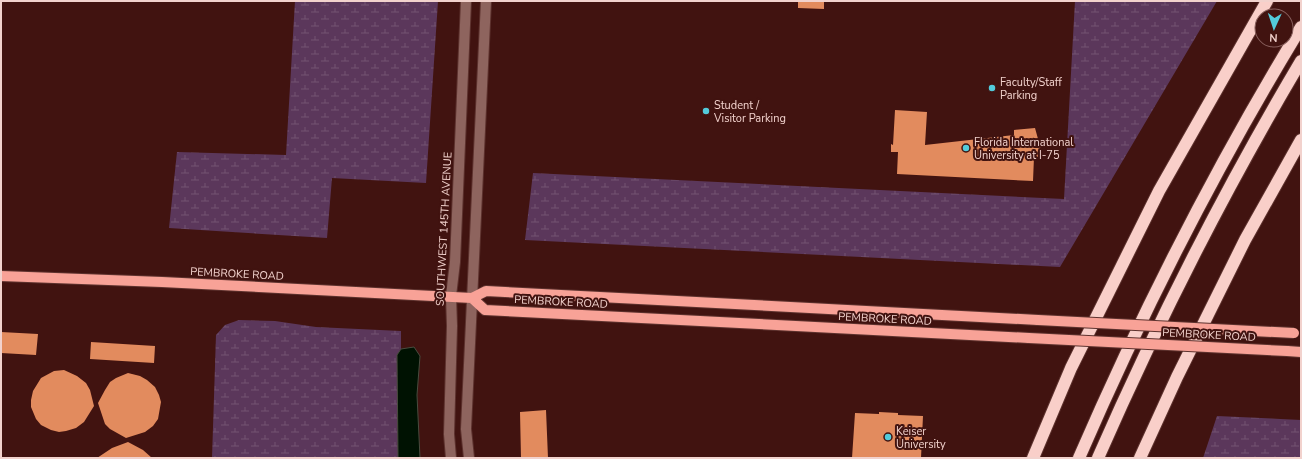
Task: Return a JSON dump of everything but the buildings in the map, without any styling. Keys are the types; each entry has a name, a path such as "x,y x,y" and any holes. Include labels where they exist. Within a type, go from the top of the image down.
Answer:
{"highway":[{"path":"1033,458 1072,368 1159,191 1267,1"},
{"path":"1079,458 1115,377 1187,230 1228,153 1301,27"},
{"path":"1098,458 1131,382 1206,231 1247,155 1301,61"},
{"path":"1140,458 1177,377 1245,240 1301,140"}],"main road":[{"name":"PEMBROKE ROAD","path":"1,276 472,298 486,291 1298,333"},
{"name":"PEMBROKE ROAD","path":"472,298 485,310 1301,352"}],"street":[{"name":"SOUTHWEST 145TH AVENUE","path":"451,458 449,434 452,326 451,296 454,268 466,1"},
{"path":"469,458 466,429 486,1"}],"green space":[{"path":"295,1 438,1 426,183 332,178 327,238 169,228 177,152 286,155"},
{"path":"1075,1 1217,1 1060,267 525,240 533,173 1064,199"},
{"path":"239,320 275,321 316,327 401,331 401,349 397,355 398,458 212,458 216,335 225,325"},
{"path":"1217,416 1301,420 1301,458 1203,458"}],"shaded area":[{"path":"414,347 420,356 417,395 420,458 398,458 397,355 401,349"}],"place":[{"name":"Faculty/Staff Parking","path":"992,88"},
{"name":"Student / Visitor Parking","path":"706,111"},
{"name":"Florida International University at I-75","path":"966,148"},
{"name":"Keiser University","path":"888,437"}]}
